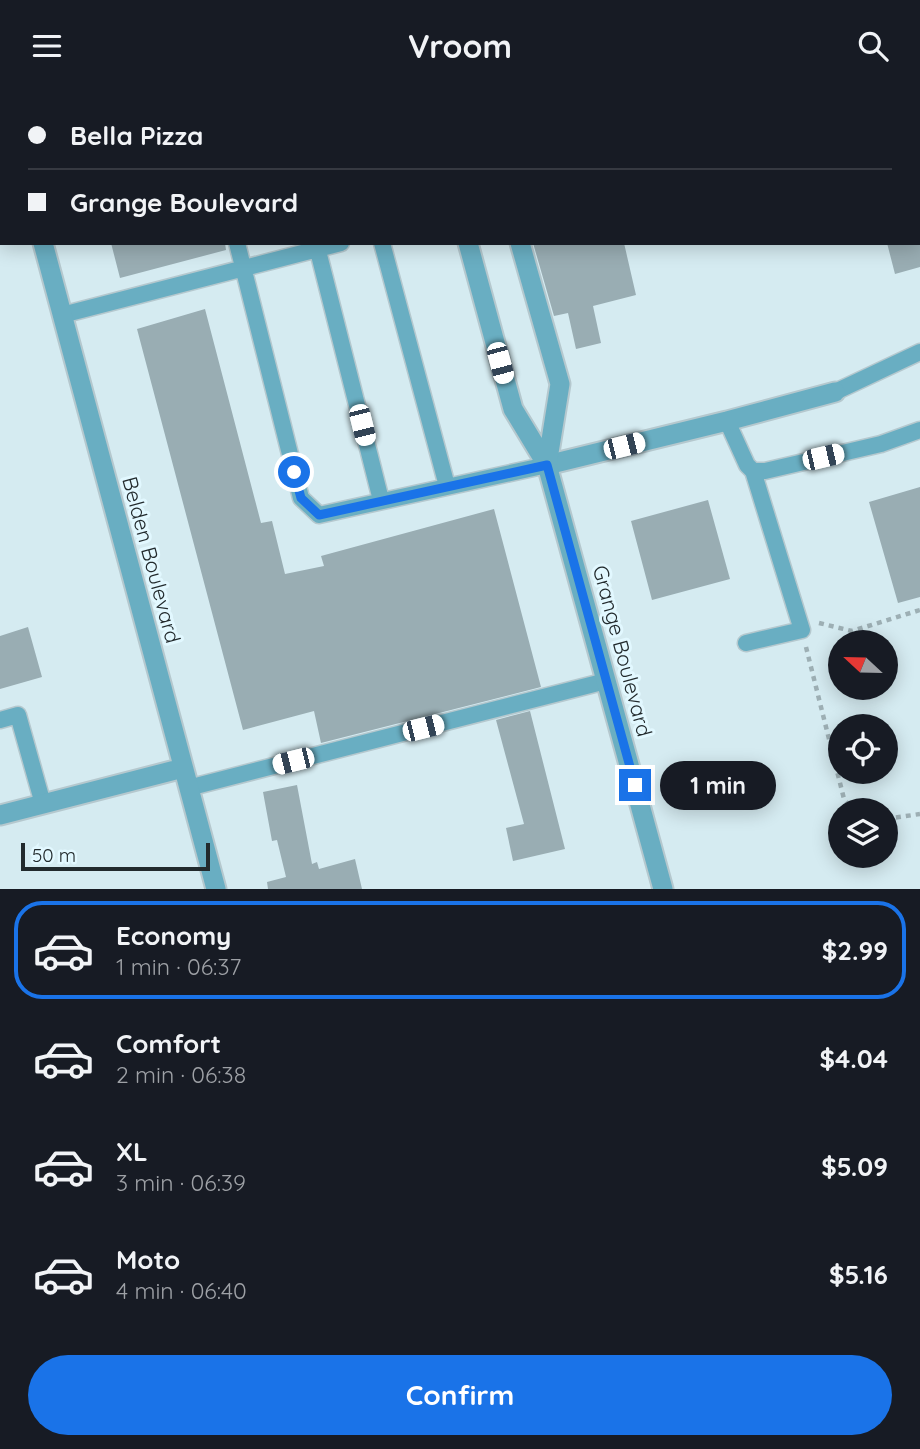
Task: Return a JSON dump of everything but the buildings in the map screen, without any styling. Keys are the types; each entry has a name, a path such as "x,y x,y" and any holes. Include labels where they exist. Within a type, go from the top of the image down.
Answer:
{"street":[{"name":"Belden Boulevard","path":"44,245 216,889"},
{"name":"Grange Boulevard","path":"469,245 513,409 547,465 663,889"},
{"name":"Grange Boulevard","path":"521,245 560,384 547,465"},
{"path":"547,465 835,392"},
{"path":"0,815 183,768"}],"lane":[{"path":"238,245 301,498 319,515 547,465"},
{"path":"383,245 447,486"},
{"path":"62,315 244,268 317,246 381,501"},
{"path":"835,392 920,352"},
{"path":"727,421 747,465 753,471 802,629 746,643"},
{"path":"753,471 765,471 881,443 920,430"},
{"path":"188,788 606,681"},
{"path":"0,720 19,715 43,804"}],"path":[{"path":"844,798 802,629 819,623 852,631 920,610"},
{"path":"898,817 920,814"}],"route":[{"path":"294,472 301,498 319,515 547,465 635,785"}]}
